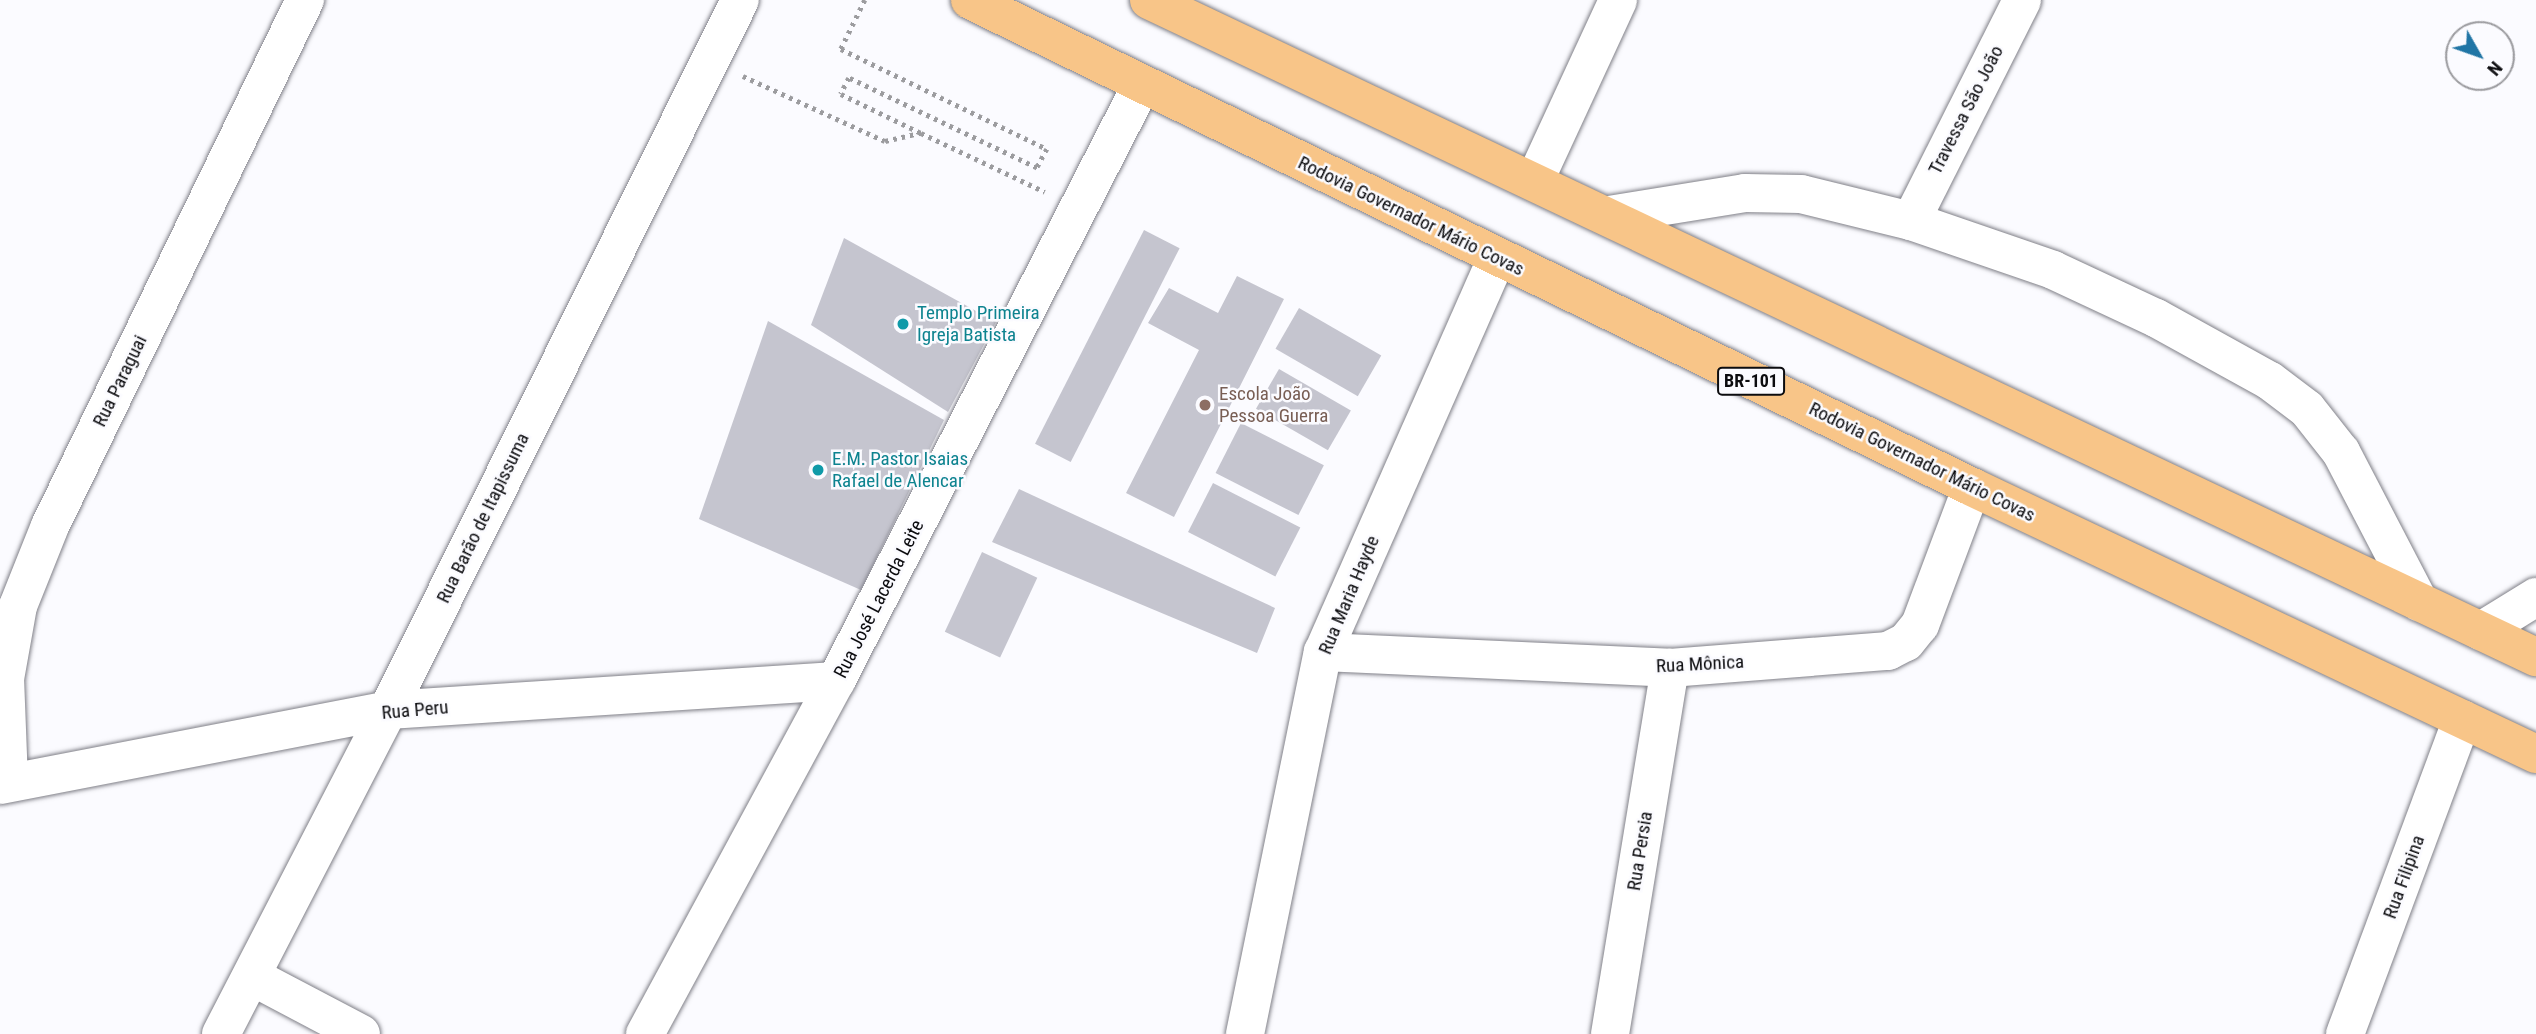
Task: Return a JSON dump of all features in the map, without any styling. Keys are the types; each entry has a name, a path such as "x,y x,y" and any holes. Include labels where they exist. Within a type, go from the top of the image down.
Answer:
{"highway":[{"name":"Rodovia Governador Mário Covas","path":"970,0 1972,487 2536,754"},
{"path":"1172,5 2536,657"}],"street":[{"name":"Rua Paraguai","path":"4,783 5,679 23,595 50,526 306,0"},
{"name":"Rua Barão de Itapissuma","path":"221,1034 253,977 388,710 740,0"},
{"path":"1535,180 1618,0"},
{"name":"Travessa São João","path":"1911,221 2022,0"},
{"name":"Rua José Lacerda Leite","path":"645,1034 836,681 1082,210 1142,84"},
{"path":"1609,215 1745,193 1801,194 1911,221 2053,270 2156,318 2270,381 2307,409 2341,452 2420,602"},
{"name":"Rua Maria Hayde","path":"1245,1034 1323,652 1497,258"},
{"name":"Rua Mônica","path":"1323,652 1670,668 1888,651 1906,642 1920,625 1972,487"},
{"path":"2481,631 2536,597"},
{"name":"Rua Persia","path":"1610,1034 1670,668"},
{"name":"Rua Peru","path":"4,783 388,710 836,681"},
{"name":"Rua Filipina","path":"2345,1034 2462,719"},
{"path":"253,977 361,1034"}],"path":[{"path":"865,0 841,49 1047,149 1037,168 849,78 841,94 1082,210"},
{"path":"710,61 885,142 921,133"}],"building":[{"path":"1144,230 1180,248 1071,462 1035,444"},
{"name":"Templo Primeira Igreja Batista","path":"844,238 996,322 948,412 811,325"},
{"path":"1237,276 1284,299 1174,517 1126,493 1199,350 1148,323 1169,288 1218,313"},
{"path":"1299,308 1381,356 1358,396 1276,349"},
{"name":"E.M. Pastor Isaias Rafael de Alencar","path":"768,321 944,420 861,590 699,519"},
{"path":"1279,369 1351,410 1328,450 1256,409"},
{"path":"1241,423 1324,465 1298,515 1216,473"},
{"path":"1213,483 1300,527 1275,576 1188,532"},
{"path":"1019,489 1275,608 1257,653 992,542"},
{"path":"982,552 1037,578 1000,658 945,632"}],"place":[{"name":"Templo Primeira Igreja Batista","path":"903,324"},
{"name":"Escola João Pessoa Guerra","path":"1205,405"},
{"name":"E.M. Pastor Isaias Rafael de Alencar","path":"818,470"}]}
